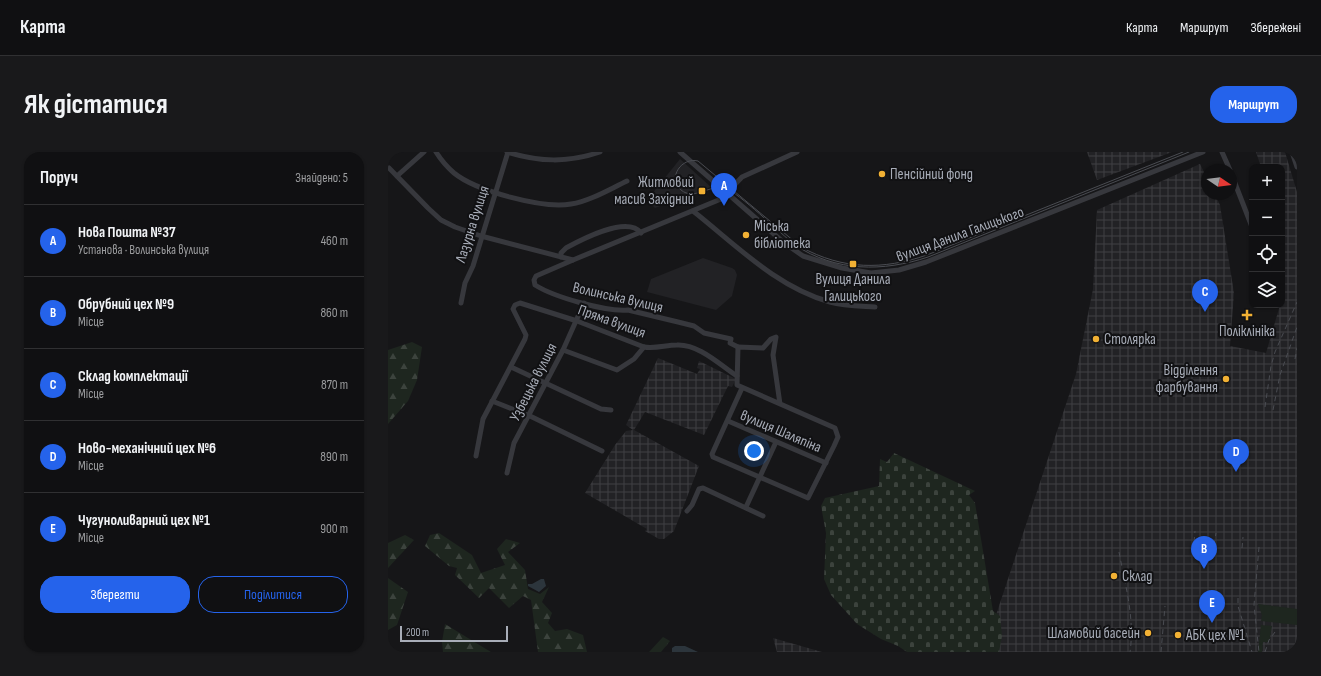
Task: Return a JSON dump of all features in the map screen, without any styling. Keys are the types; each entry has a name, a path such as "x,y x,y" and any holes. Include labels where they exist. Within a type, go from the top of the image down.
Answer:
{"street":[{"path":"397,176 424,152"},
{"path":"436,152 443,163 455,174 474,185 541,204 561,206 573,204 627,181"},
{"path":"507,152 538,160 583,158 600,152"},
{"name":"Лазурна вулиця","path":"461,303 464,283 473,266 507,152"},
{"name":"вулиця Данила Галицького","path":"680,152 784,242 803,256 858,272 885,272 926,262 1203,152"},
{"name":"Волинська вулиця","path":"738,347 730,343 731,339 704,333 694,326 628,310 621,311 584,303 550,292 535,285 534,280 536,276 572,260 721,199 726,192 742,177 797,152"},
{"path":"1222,152 1227,164"},
{"path":"1292,152 1297,167"},
{"name":"Волинська вулиця","path":"389,168 441,220 454,227 481,236 572,260"},
{"path":"1237,188 1249,219"},
{"path":"692,211 767,270 799,290 829,302 849,306 875,307"},
{"path":"560,257 561,253 566,248 612,228 638,228 641,233"},
{"name":"Пряма вулиця","path":"511,367 525,340 526,335 513,309 515,305 520,303 577,321 644,347 653,348 678,345 689,346 737,376"},
{"name":"Узбецька вулиця","path":"507,473 514,443 530,416 545,382 563,350 584,303"},
{"path":"742,388 712,454 713,457 808,498 838,437 835,428 742,388 738,385 738,347 763,348 770,338 776,337 773,355 780,404"},
{"path":"563,350 617,370 634,359 644,347"},
{"path":"476,456 483,419 511,367 601,409 611,410"},
{"path":"492,401 530,416 602,451"},
{"name":"вулиця Шаляпіна","path":"728,421 826,463"},
{"path":"746,507 776,442"},
{"path":"687,511 692,505 699,489 706,489 763,516"}],"shaded area":[{"path":"1087,152 1172,152 1097,180"},
{"path":"1256,152 1285,152 1297,192 1297,652 965,652 994,621 1076,374 1093,289 1097,210 1200,164 1201,200 1218,200 1220,205 1234,293 1230,346 1266,353 1279,308 1285,308 1285,164 1260,164"},
{"path":"680,159 711,187 655,208 647,200"},
{"path":"703,258 732,268 735,270 737,275 732,296 716,310 647,292 651,279"},
{"path":"658,358 697,374 700,369 697,368 699,361 736,379 732,387 728,386 704,435 645,412 634,430 699,466 674,531 664,539 659,539 645,531 647,529 585,493 615,445 626,431 633,430 626,425"},
{"path":"544,579 546,586 539,592 528,586 528,584 532,584"},
{"path":"773,638 822,652 777,652"},
{"path":"675,646 685,646 698,652 672,652 672,648"}],"green space":[{"path":"412,342 422,347 417,380 408,401 388,424 388,350"},
{"path":"894,453 975,491 969,495 975,503 993,611 1000,616 1002,636 999,652 907,652 898,646 881,639 857,624 831,595 824,579 826,533 821,506 825,498 879,486 880,459 887,462"},
{"path":"439,533 472,555 481,573 505,565 497,549 506,539 520,543 508,552 525,570 528,589 540,594 549,587 542,602 552,613 548,623 555,631 567,629 583,635 587,652 538,652 531,600 523,596 509,608 489,588 479,598 455,575 457,568 449,566 425,546 430,535"},
{"path":"405,535 414,540 388,568 388,543"},
{"path":"388,578 408,592 397,625 388,630"},
{"path":"1258,604 1297,609 1297,625 1261,621 1262,615"},
{"path":"445,624 491,652 443,652 442,642"},
{"path":"1261,625 1272,626 1269,642 1263,642 1262,652 1258,652"},
{"path":"663,637 670,641 661,652 649,652"}],"tram line":[{"path":"1183,152 927,255 911,260 879,265 848,264 817,255 801,247 698,161 687,162 682,165 678,169 676,179 677,185 686,193 697,193 719,187 731,191 795,245 811,254 843,265 877,267 911,262 928,257 1189,152"},
{"path":"678,201 694,195"}],"railway":[{"path":"1265,407 1271,366 1275,352 1297,302"},
{"path":"1273,410 1280,375 1297,327"},
{"path":"1295,359 1297,348"},
{"path":"1194,542 1195,531"},
{"path":"1214,545 1216,533"},
{"path":"1242,548 1243,537"},
{"path":"1259,547 1254,605 1259,652"},
{"path":"1119,552 1130,614 1130,652"},
{"path":"1238,598 1238,606 1252,652"},
{"path":"1161,652 1165,606"},
{"path":"1265,652 1269,640 1275,632"}],"place":[{"name":"Пенсійний фонд","path":"882,174"},
{"name":"Житловий масив Західний","path":"702,191"},
{"name":"Нова Пошта №37","path":"724,206"},
{"name":"Міська бібліотека","path":"746,235"},
{"name":"Вулиця Данила Галицького","path":"853,264"},
{"name":"Склад комплектації","path":"1205,312"},
{"name":"Поліклініка","path":"1247,315"},
{"name":"Столярка","path":"1096,339"},
{"name":"Відділення фарбування","path":"1226,379"},
{"name":"Ново-механічний цех №6","path":"1236,472"},
{"name":"Обрубний цех №9","path":"1204,569"},
{"name":"Склад","path":"1114,576"},
{"name":"Чугуноливарний цех №1","path":"1212,623"},
{"name":"Шламовий басейн","path":"1148,633"},
{"name":"АБК цех №1","path":"1178,635"}]}
